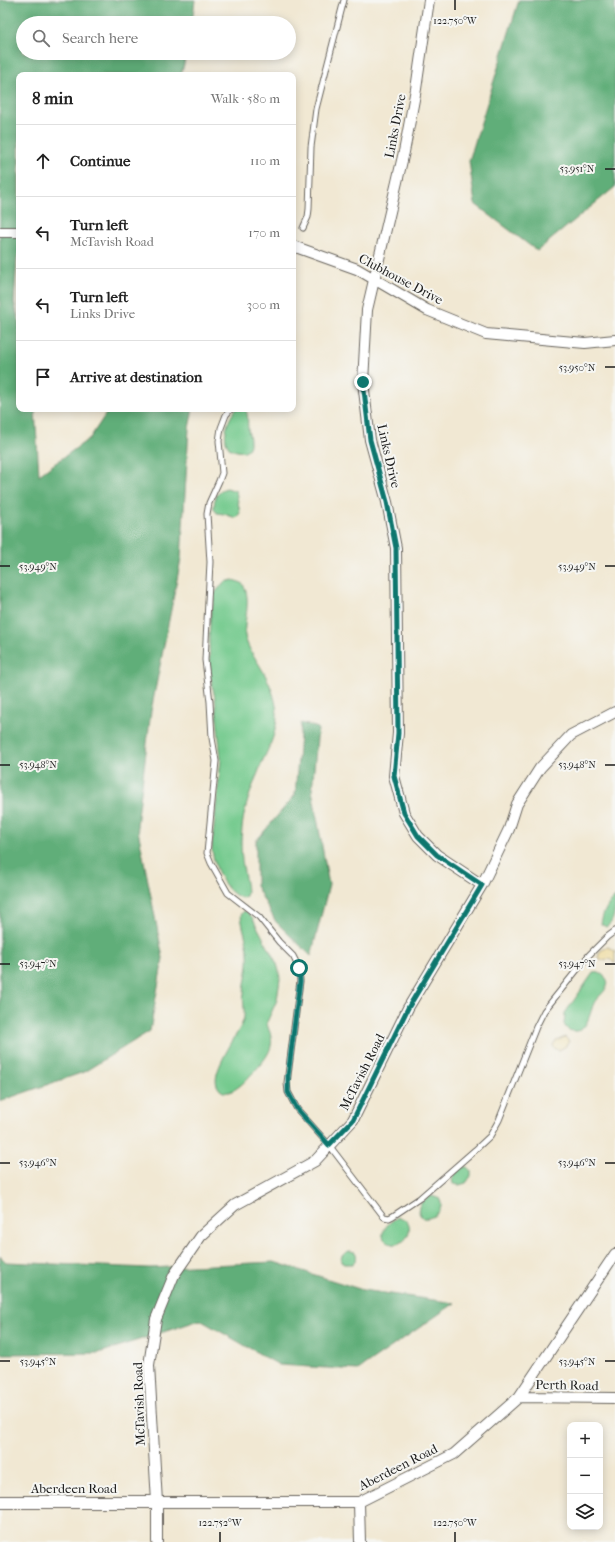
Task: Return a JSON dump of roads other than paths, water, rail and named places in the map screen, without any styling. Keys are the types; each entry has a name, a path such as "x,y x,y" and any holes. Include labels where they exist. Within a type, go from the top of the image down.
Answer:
{"street":[{"name":"Links Drive","path":"429,0 416,89 404,152 367,310 363,382 370,440 387,502 396,548 398,733 394,776 404,813 418,836 437,855 482,885"},
{"path":"0,232 16,232"},
{"name":"Clubhouse Drive","path":"296,247 357,269 427,310 486,334 584,343 615,340"},
{"name":"McTavish Road","path":"157,1542 157,1502 149,1364 156,1319 174,1275 201,1236 235,1205 315,1161 353,1120 408,1008 482,885 509,829 517,804 540,768 571,735 615,712"},
{"name":"Aberdeen Road","path":"0,1502 359,1502 454,1454 519,1397 615,1254"},
{"name":"Perth Road","path":"519,1397 615,1398"},
{"path":"359,1502 360,1542"}],"lane":[{"path":"303,228 309,209 311,146 316,109 344,0"},
{"path":"228,412 221,428 219,441 222,472 220,482 209,503 208,514 210,562 205,660 210,702 212,738 216,761 207,853 228,893 258,917 279,942 289,951 299,968 300,981 288,1076 288,1092 297,1109 329,1145 384,1217 389,1218 393,1216 420,1198 490,1136 499,1120 536,1027 544,1011 589,955 615,931"}]}
